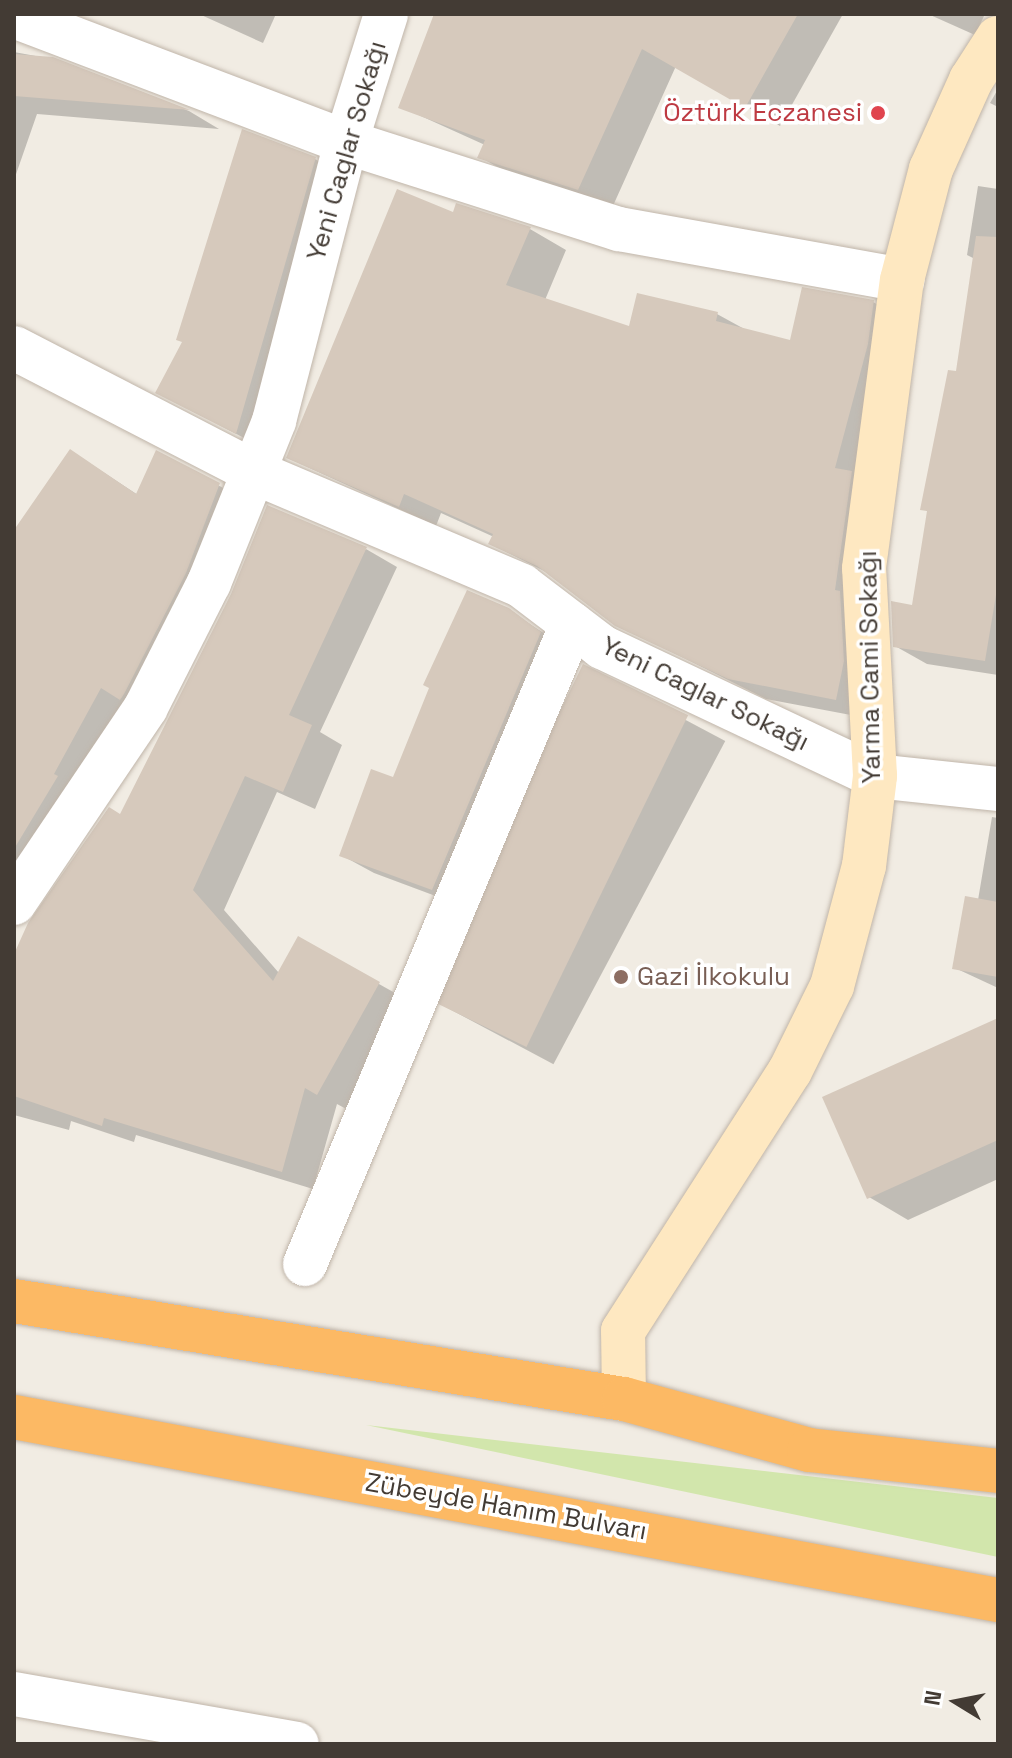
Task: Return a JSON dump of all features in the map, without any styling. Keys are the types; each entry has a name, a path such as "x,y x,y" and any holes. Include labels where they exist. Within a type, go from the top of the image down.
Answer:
{"highway":[{"path":"14,1301 624,1399 809,1450 998,1471"},
{"name":"Zübeyde Hanım Bulvarı","path":"14,1417 998,1600"}],"street":[{"name":"Yeni Caglar Sokağı","path":"254,472 274,421 346,142 386,14"},
{"path":"14,16 346,142 619,229 902,280"},
{"name":"Yarma Cami Sokağı","path":"624,1399 623,1331 790,1071 832,986 864,866 875,776 864,568 902,280 931,169 971,80 998,38"},
{"name":"Yeni Caglar Sokağı","path":"14,348 254,472 522,586 602,647 875,776 998,789"},
{"path":"14,903 146,707 209,583 254,472"},
{"path":"305,1264 572,624"},
{"path":"14,1694 297,1744"}],"green space":[{"path":"366,1425 998,1498 998,1557"}],"building":[{"path":"434,14 798,14 745,108 642,49 578,190 477,158 485,140 398,108"},
{"path":"14,54 53,57 190,110 14,96"},
{"path":"242,129 316,157 236,434 155,393 182,342 176,340"},
{"path":"397,189 453,212 456,203 531,227 506,285 629,326 637,293 718,312 716,321 790,340 802,287 874,300 868,344 835,468 852,471 835,590 840,591 844,661 836,700 728,679 615,626 537,566 488,544 493,534 404,494 399,507 286,458"},
{"path":"976,236 998,237 998,583 985,661 893,647 891,601 912,605 927,511 920,510 948,370 956,371"},
{"path":"70,449 136,494 156,450 220,483 186,573 124,694 120,700 101,688 54,774 58,776 14,849 14,530"},
{"path":"267,505 367,547 289,715 312,725 283,792 245,776 193,890 273,981 298,936 380,982 317,1095 305,1088 282,1172 104,1118 102,1126 14,1096 14,954 28,923 109,807 120,814 231,594"},
{"path":"467,590 509,608 541,632 432,890 339,856 371,769 393,777 429,688 423,685"},
{"path":"583,664 688,715 526,1047 421,996"},
{"path":"965,896 998,902 998,977 952,969"},
{"path":"998,1018 998,1140 867,1199 822,1097"}],"place":[{"name":"Öztürk Eczanesi","path":"878,113"},
{"name":"Gazi İlkokulu","path":"621,977"}]}
